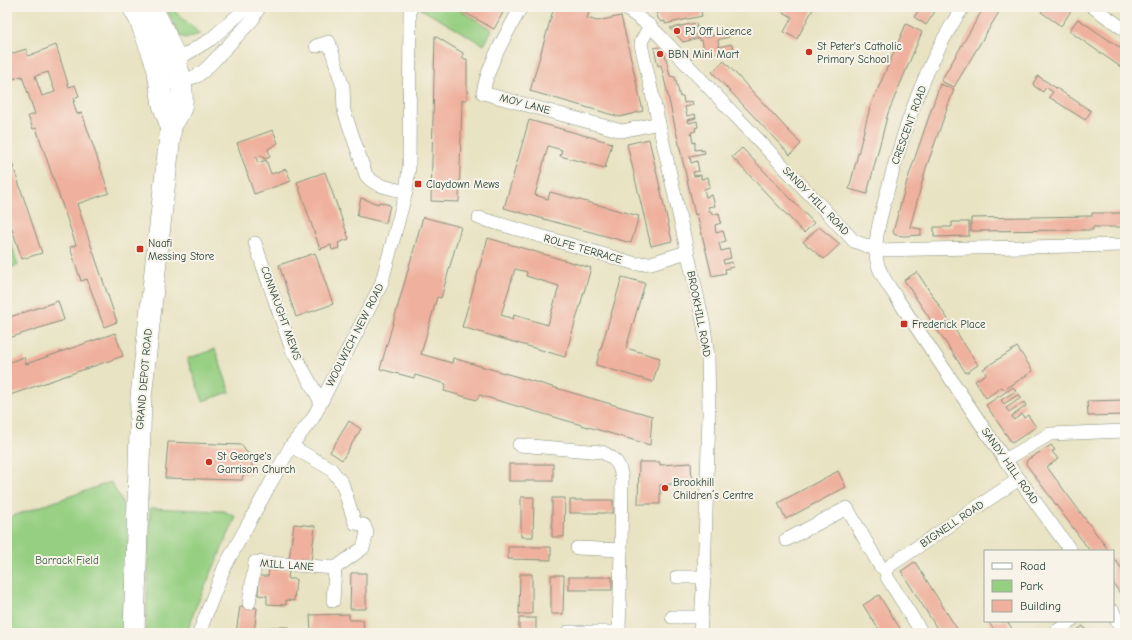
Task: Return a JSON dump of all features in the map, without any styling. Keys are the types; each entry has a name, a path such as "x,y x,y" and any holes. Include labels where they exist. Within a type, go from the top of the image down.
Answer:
{"highway":[{"path":"133,7 166,63"},
{"path":"150,7 166,63"},
{"name":"GRAND DEPOT ROAD","path":"134,633 141,397 171,126 182,105 171,84 166,63"}],"street":[{"name":"WOOLWICH NEW ROAD","path":"199,633 224,568 291,446 313,418 381,285 406,192 409,167 410,7"},
{"name":"MOY LANE","path":"521,7 491,62 483,93 622,131 660,123"},
{"name":"SANDY HILL ROAD","path":"624,7 650,26 854,241 877,250 877,262 881,273 1005,460 1070,550"},
{"name":"CRESCENT ROAD","path":"877,250 882,212 897,156 913,108 948,30 963,7"},
{"path":"1093,7 1125,30"},
{"path":"166,63 210,39 243,11 258,8"},
{"path":"171,84 197,76 206,69 253,19 258,8"},
{"name":"BROOKHILL ROAD","path":"650,26 641,44 660,123 704,326 708,357 709,414 704,577 700,633"},
{"path":"316,46 329,42 343,86 344,110 366,175 384,187 406,192"},
{"name":"ROLFE TERRACE","path":"479,218 636,264 652,263 687,252"},
{"name":"CONNAUGHT MEWS","path":"255,243 292,350 320,402"},
{"path":"877,250 1125,245"},
{"path":"1005,460 1050,434 1125,431"},
{"path":"519,444 602,452 614,458 620,467 622,479 619,633 589,630 568,632"},
{"path":"291,446 331,469 342,483 355,523 364,525 367,533 363,548 335,568 333,601"},
{"name":"BIGNELL ROAD","path":"886,570 892,564 1019,479"},
{"path":"786,540 847,508 880,566 886,570 887,578 922,633"},
{"path":"577,548 621,550"},
{"name":"MILL LANE","path":"250,603 255,562 335,568"},
{"path":"677,577 704,577"},
{"path":"1114,613 1122,633"},
{"path":"672,617 701,617"},
{"path":"1054,633 1070,622"}],"green space":[{"path":"165,7 170,7 200,34 186,38 180,36"},
{"path":"421,7 455,7 492,30 484,45 421,9"},
{"path":"7,231 18,265 7,269"},
{"path":"215,349 230,392 203,401 187,359"},
{"name":"Barrack Field","path":"111,482 129,515 126,633 7,633 7,578 10,577 7,567 7,518"},
{"path":"150,508 224,511 236,517 195,609 187,633 146,633"}],"building":[{"path":"455,7 506,7 494,29"},
{"path":"554,7 590,9 587,18 597,21 621,16 643,111 620,117 530,91"},
{"path":"657,7 700,7 702,16 665,24 665,21 661,22 658,18 656,12"},
{"path":"784,7 814,7 797,39 784,32 792,17 781,11"},
{"path":"921,7 938,7 926,25 914,17"},
{"path":"984,7 1002,7 954,87 941,81"},
{"path":"1045,7 1065,7 1071,11 1061,26 1041,12"},
{"path":"1078,19 1125,51 1125,70 1069,31"},
{"path":"696,23 697,27 687,29 688,33 693,32 694,35 704,33 705,37 731,32 729,37 718,40 719,47 731,44 734,49 705,55 702,40 700,41 699,38 683,42 670,28"},
{"path":"906,24 922,32 888,113 867,194 849,189 870,107"},
{"path":"435,36 463,53 463,59 467,59 467,100 462,100 459,202 431,201"},
{"path":"56,45 69,87 75,85 79,96 74,98 75,101 73,101 77,114 82,113 109,193 77,204 117,322 104,327 87,279 81,281 70,247 76,245 36,128 33,129 28,116 35,114 22,76 10,80 7,71 7,55 26,49 28,56","holes":["48,72 55,92 42,96 35,76"]},
{"path":"658,47 665,54 670,76 675,77 680,97 683,96 684,103 692,101 693,105 685,107 687,116 695,114 696,118 688,120 689,123 697,121 698,127 695,128 696,131 691,132 693,143 695,142 695,150 701,149 701,151 704,150 705,153 690,156 691,163 697,161 699,171 693,172 694,176 701,175 701,179 708,177 710,187 704,189 706,197 712,195 715,206 708,207 709,211 711,211 712,215 719,213 721,223 715,225 716,233 723,231 726,241 719,243 721,251 729,249 731,258 723,260 724,264 732,262 733,267 725,269 726,273 712,276 697,214 695,215 661,65 658,66 654,48"},
{"path":"724,61 801,144 790,155 712,72"},
{"path":"1038,76 1091,111 1085,120 1049,97 1053,92 1046,87 1043,92 1034,86 1033,83"},
{"path":"940,84 954,89 926,168 910,227 921,229 921,235 895,235 893,232 907,181"},
{"path":"529,120 612,143 605,168 560,156 562,150 548,146 535,195 548,199 550,192 639,216 631,243 504,208"},
{"path":"273,130 278,143 268,149 270,157 264,159 262,155 256,157 258,163 266,160 271,174 286,169 291,181 254,194 237,143"},
{"path":"649,139 672,241 651,246 627,144"},
{"path":"742,148 814,223 804,233 732,157"},
{"path":"9,154 42,253 22,259 9,220 7,221 7,155"},
{"path":"325,172 349,239 338,243 339,248 332,250 331,245 320,249 297,182"},
{"path":"361,198 378,204 379,202 390,205 386,223 357,216"},
{"path":"1092,213 1125,213 1125,227 1093,227 1093,230 971,231 971,218 1092,216"},
{"path":"423,217 461,227 441,298 437,297 421,354 452,363 453,358 652,416 650,445 479,395 477,400 444,391 446,384 415,375 414,378 380,369"},
{"path":"952,222 969,222 969,236 934,237 934,227 952,227"},
{"path":"819,227 840,244 824,259 803,242"},
{"path":"488,238 591,268 565,357 462,327","holes":["515,269 527,272 526,276 559,286 548,325 514,315 513,319 501,315"]},
{"path":"315,253 333,304 296,317 279,265"},
{"path":"917,272 978,365 966,373 904,280"},
{"path":"622,277 645,283 626,348 660,358 653,382 596,365"},
{"path":"58,301 64,320 9,338 7,318"},
{"path":"115,333 123,356 7,396 7,363 24,357 26,364"},
{"path":"1017,347 1033,371 1004,390 1002,387 986,398 975,381 986,374 983,369"},
{"path":"1013,387 1016,391 1001,400 1004,404 1019,394 1021,398 1006,408 1009,412 1024,402 1026,406 1012,416 1014,420 1022,414 1024,418 1028,415 1036,427 1012,443 986,405"},
{"path":"1125,400 1125,415 1088,416 1087,401"},
{"path":"349,421 361,429 342,460 330,452"},
{"name":"St George's Garrison Church","path":"168,442 242,445 246,452 252,455 252,469 249,474 243,475 242,480 165,478"},
{"path":"1051,445 1055,450 1052,451 1058,459 1047,467 1108,550 1089,550 1026,464 1027,460"},
{"path":"639,462 660,462 660,465 691,463 692,482 660,485 660,504 638,504"},
{"path":"509,464 553,464 553,481 509,481"},
{"path":"838,471 846,487 786,519 778,503"},
{"path":"521,497 534,497 533,537 521,537"},
{"path":"552,498 565,498 564,537 552,537"},
{"path":"570,500 613,500 613,513 570,513"},
{"path":"294,524 315,526 311,562 289,559"},
{"path":"508,547 551,547 551,560 508,559"},
{"path":"1114,558 1125,573 1125,594 1122,596 1114,584"},
{"path":"915,562 960,633 940,633 901,571"},
{"path":"269,569 289,570 288,579 296,579 294,601 286,600 286,605 267,604 267,596 258,595 259,576 268,576"},
{"path":"351,573 366,573 366,609 350,609"},
{"path":"520,574 532,574 532,614 519,614"},
{"path":"551,575 564,575 563,614 551,614"},
{"path":"569,577 612,577 612,590 569,590"},
{"path":"879,595 903,633 881,633 863,605"},
{"path":"240,606 257,608 254,633 236,633"},
{"path":"349,614 349,620 363,620 364,633 311,633 310,615"},
{"path":"519,618 536,618 536,633 519,633"},
{"path":"989,622 1008,622 1013,630 1008,633 996,633"},
{"path":"1083,626 1088,633 1073,633"},
{"path":"271,627 289,627 289,633 271,633"}],"place":[{"name":"PJ Off Licence","path":"677,31"},
{"name":"St Peter's Catholic Primary School","path":"809,52"},
{"name":"BBN Mini Mart","path":"660,54"},
{"name":"Claydown Mews","path":"418,184"},
{"name":"Naafi Messing Store","path":"140,249"},
{"name":"Frederick Place","path":"904,324"},
{"name":"St George's Garrison Church","path":"209,462"},
{"name":"Brookhill Children’s Centre","path":"665,488"}]}
